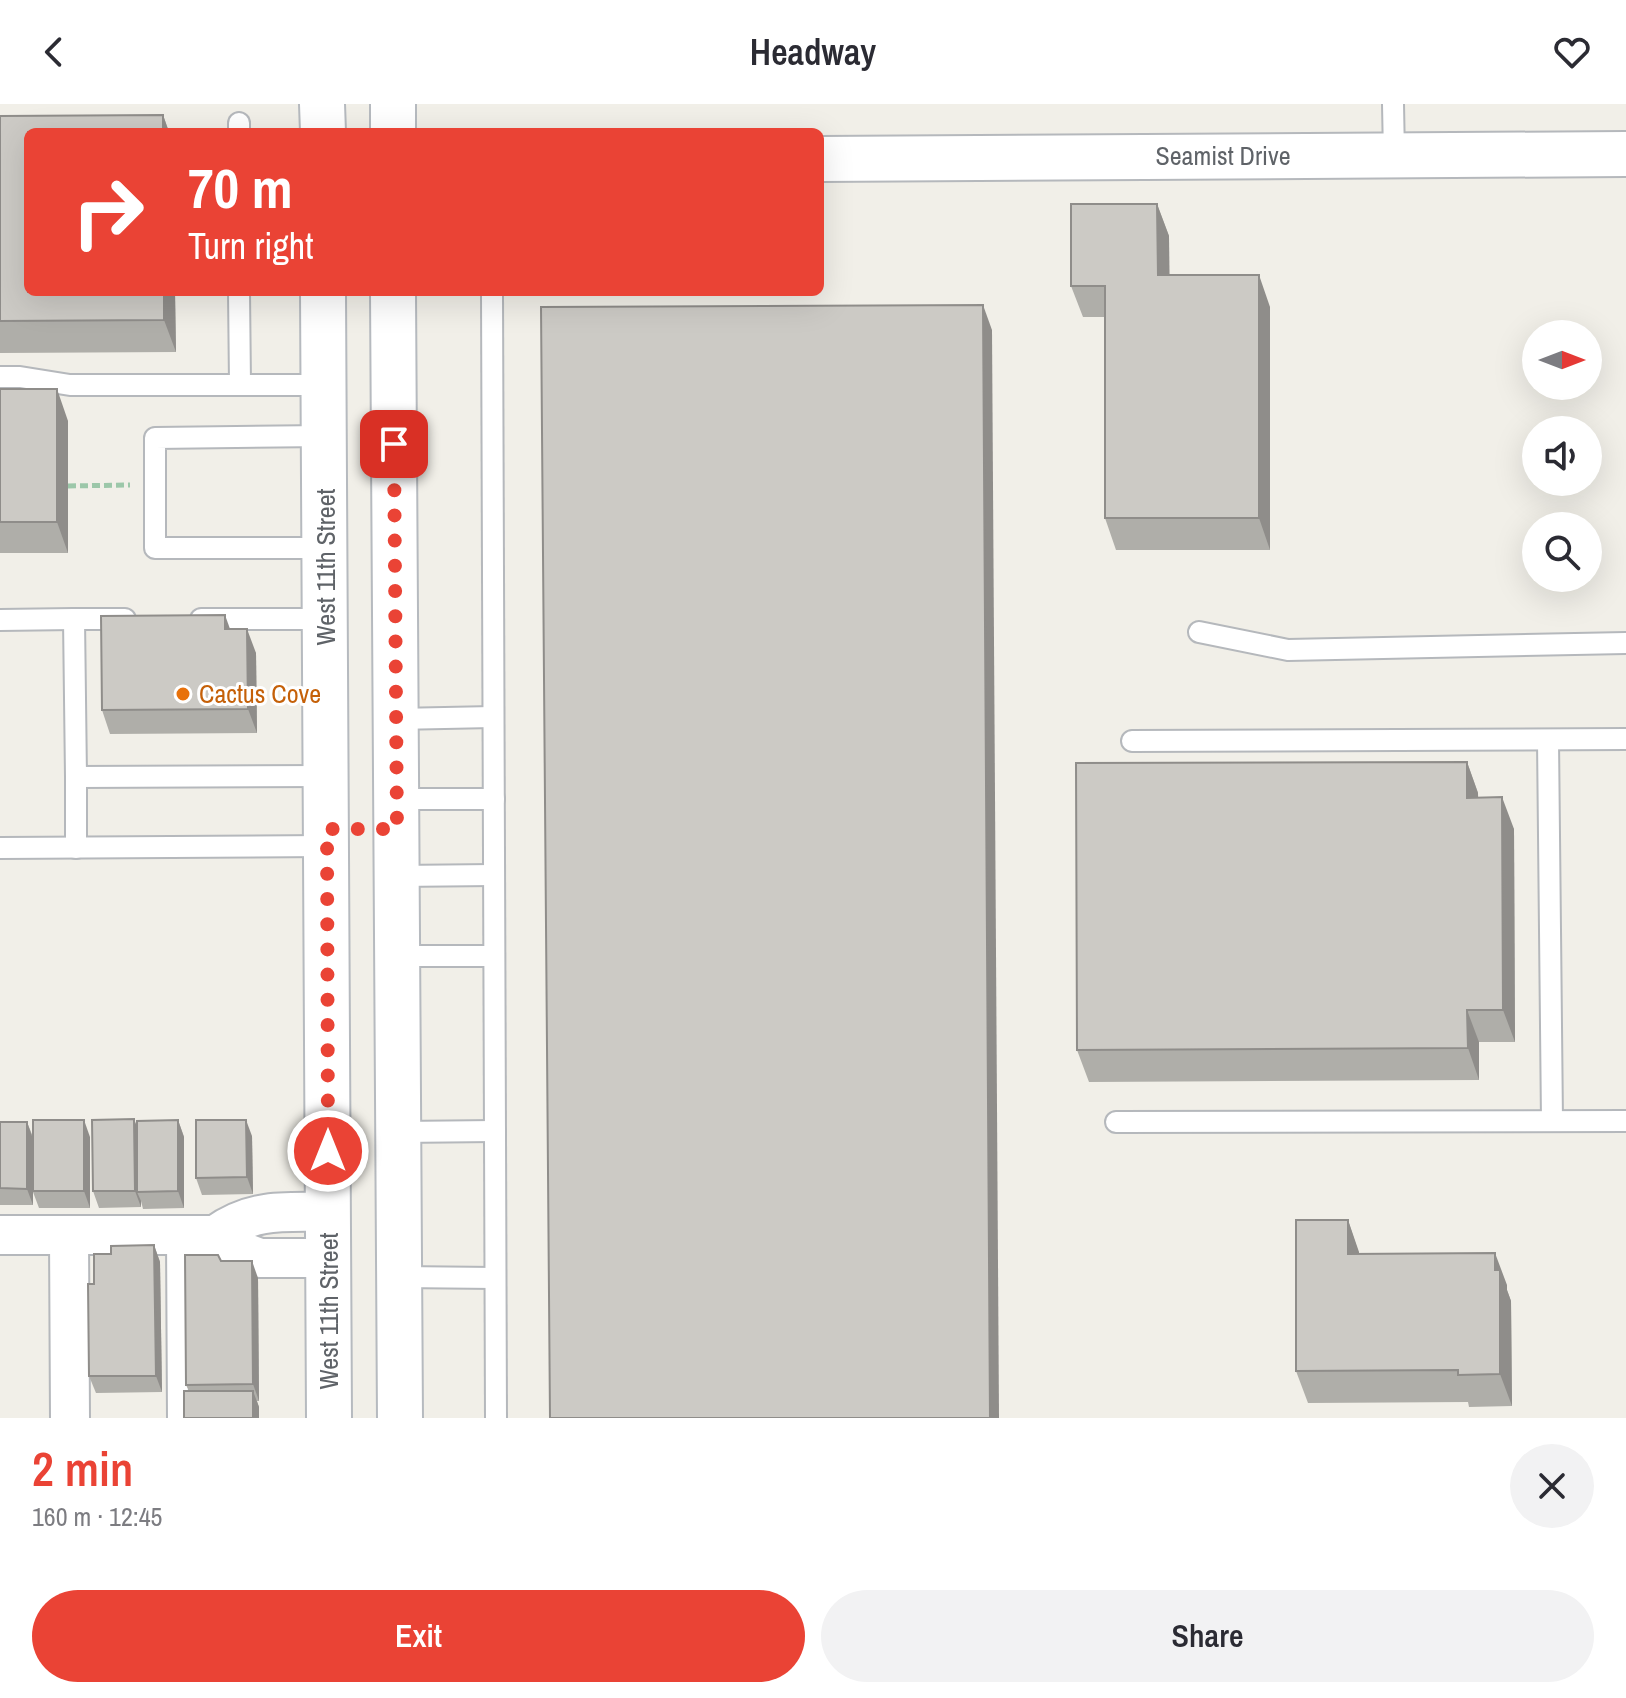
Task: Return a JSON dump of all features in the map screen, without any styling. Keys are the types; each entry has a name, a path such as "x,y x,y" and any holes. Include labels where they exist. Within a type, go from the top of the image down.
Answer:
{"main road":[{"path":"322,104 323,128"},
{"path":"393,104 393,128"},
{"name":"Seamist Drive","path":"824,159 1626,154"},
{"name":"West 11th Street","path":"323,296 329,1418"},
{"path":"393,296 400,1418"},
{"path":"327,837 397,814"},
{"path":"329,1240 400,1263"}],"street":[{"path":"0,1235 215,1235 234,1222 260,1213 329,1240"},
{"path":"69,1235 70,1418"}],"lane":[{"path":"1393,104 1394,155"},
{"path":"239,296 240,384"},
{"path":"492,296 496,1418"},
{"path":"0,377 70,385 324,385"},
{"path":"325,436 155,438 155,548 325,548"},
{"path":"74,619 76,848"},
{"path":"0,620 152,619"},
{"path":"184,619 326,619"},
{"path":"1199,632 1288,650 1626,643"},
{"path":"396,719 493,717"},
{"path":"1132,741 1626,739"},
{"path":"1548,740 1552,1121"},
{"path":"76,777 327,776"},
{"path":"397,814 494,799"},
{"path":"0,848 76,848 327,837"},
{"path":"397,876 494,875"},
{"path":"397,956 494,956"},
{"path":"1116,1122 1626,1121"},
{"path":"399,1132 495,1131"},
{"path":"177,1235 178,1418"},
{"path":"400,1263 495,1278"}],"path":[{"path":"68,486 135,485"}],"building":[{"path":"163,115 163,128 24,128 24,296 164,296 164,320 0,321 0,116"},
{"path":"1071,204 1157,204 1158,275 1259,275 1259,518 1105,518 1105,286 1071,286"},
{"path":"983,305 990,1418 550,1418 541,307"},
{"path":"0,389 57,389 57,522 0,522"},
{"name":"Cactus Cove","path":"225,615 225,629 247,629 248,709 102,710 101,616"},
{"path":"1467,762 1467,798 1502,797 1503,1010 1467,1010 1468,1048 1077,1050 1076,763"},
{"path":"134,1119 135,1191 93,1191 92,1120"},
{"path":"33,1120 84,1120 84,1191 33,1191"},
{"path":"178,1120 178,1191 137,1192 137,1121"},
{"path":"196,1120 246,1120 247,1177 196,1178"},
{"path":"0,1122 27,1122 27,1189 0,1188"},
{"path":"1296,1220 1348,1220 1348,1254 1495,1253 1495,1270 1500,1270 1500,1374 1458,1375 1458,1370 1296,1371"},
{"path":"154,1245 156,1376 89,1376 88,1284 94,1284 94,1254 111,1254 111,1246"},
{"path":"185,1255 218,1255 221,1261 252,1261 253,1384 186,1385"},
{"path":"184,1391 253,1391 253,1418 184,1418"}],"place":[{"name":"Cactus Cove","path":"183,694"}],"route":[{"path":"328,1151 327,829 397,829 394,444"}]}
